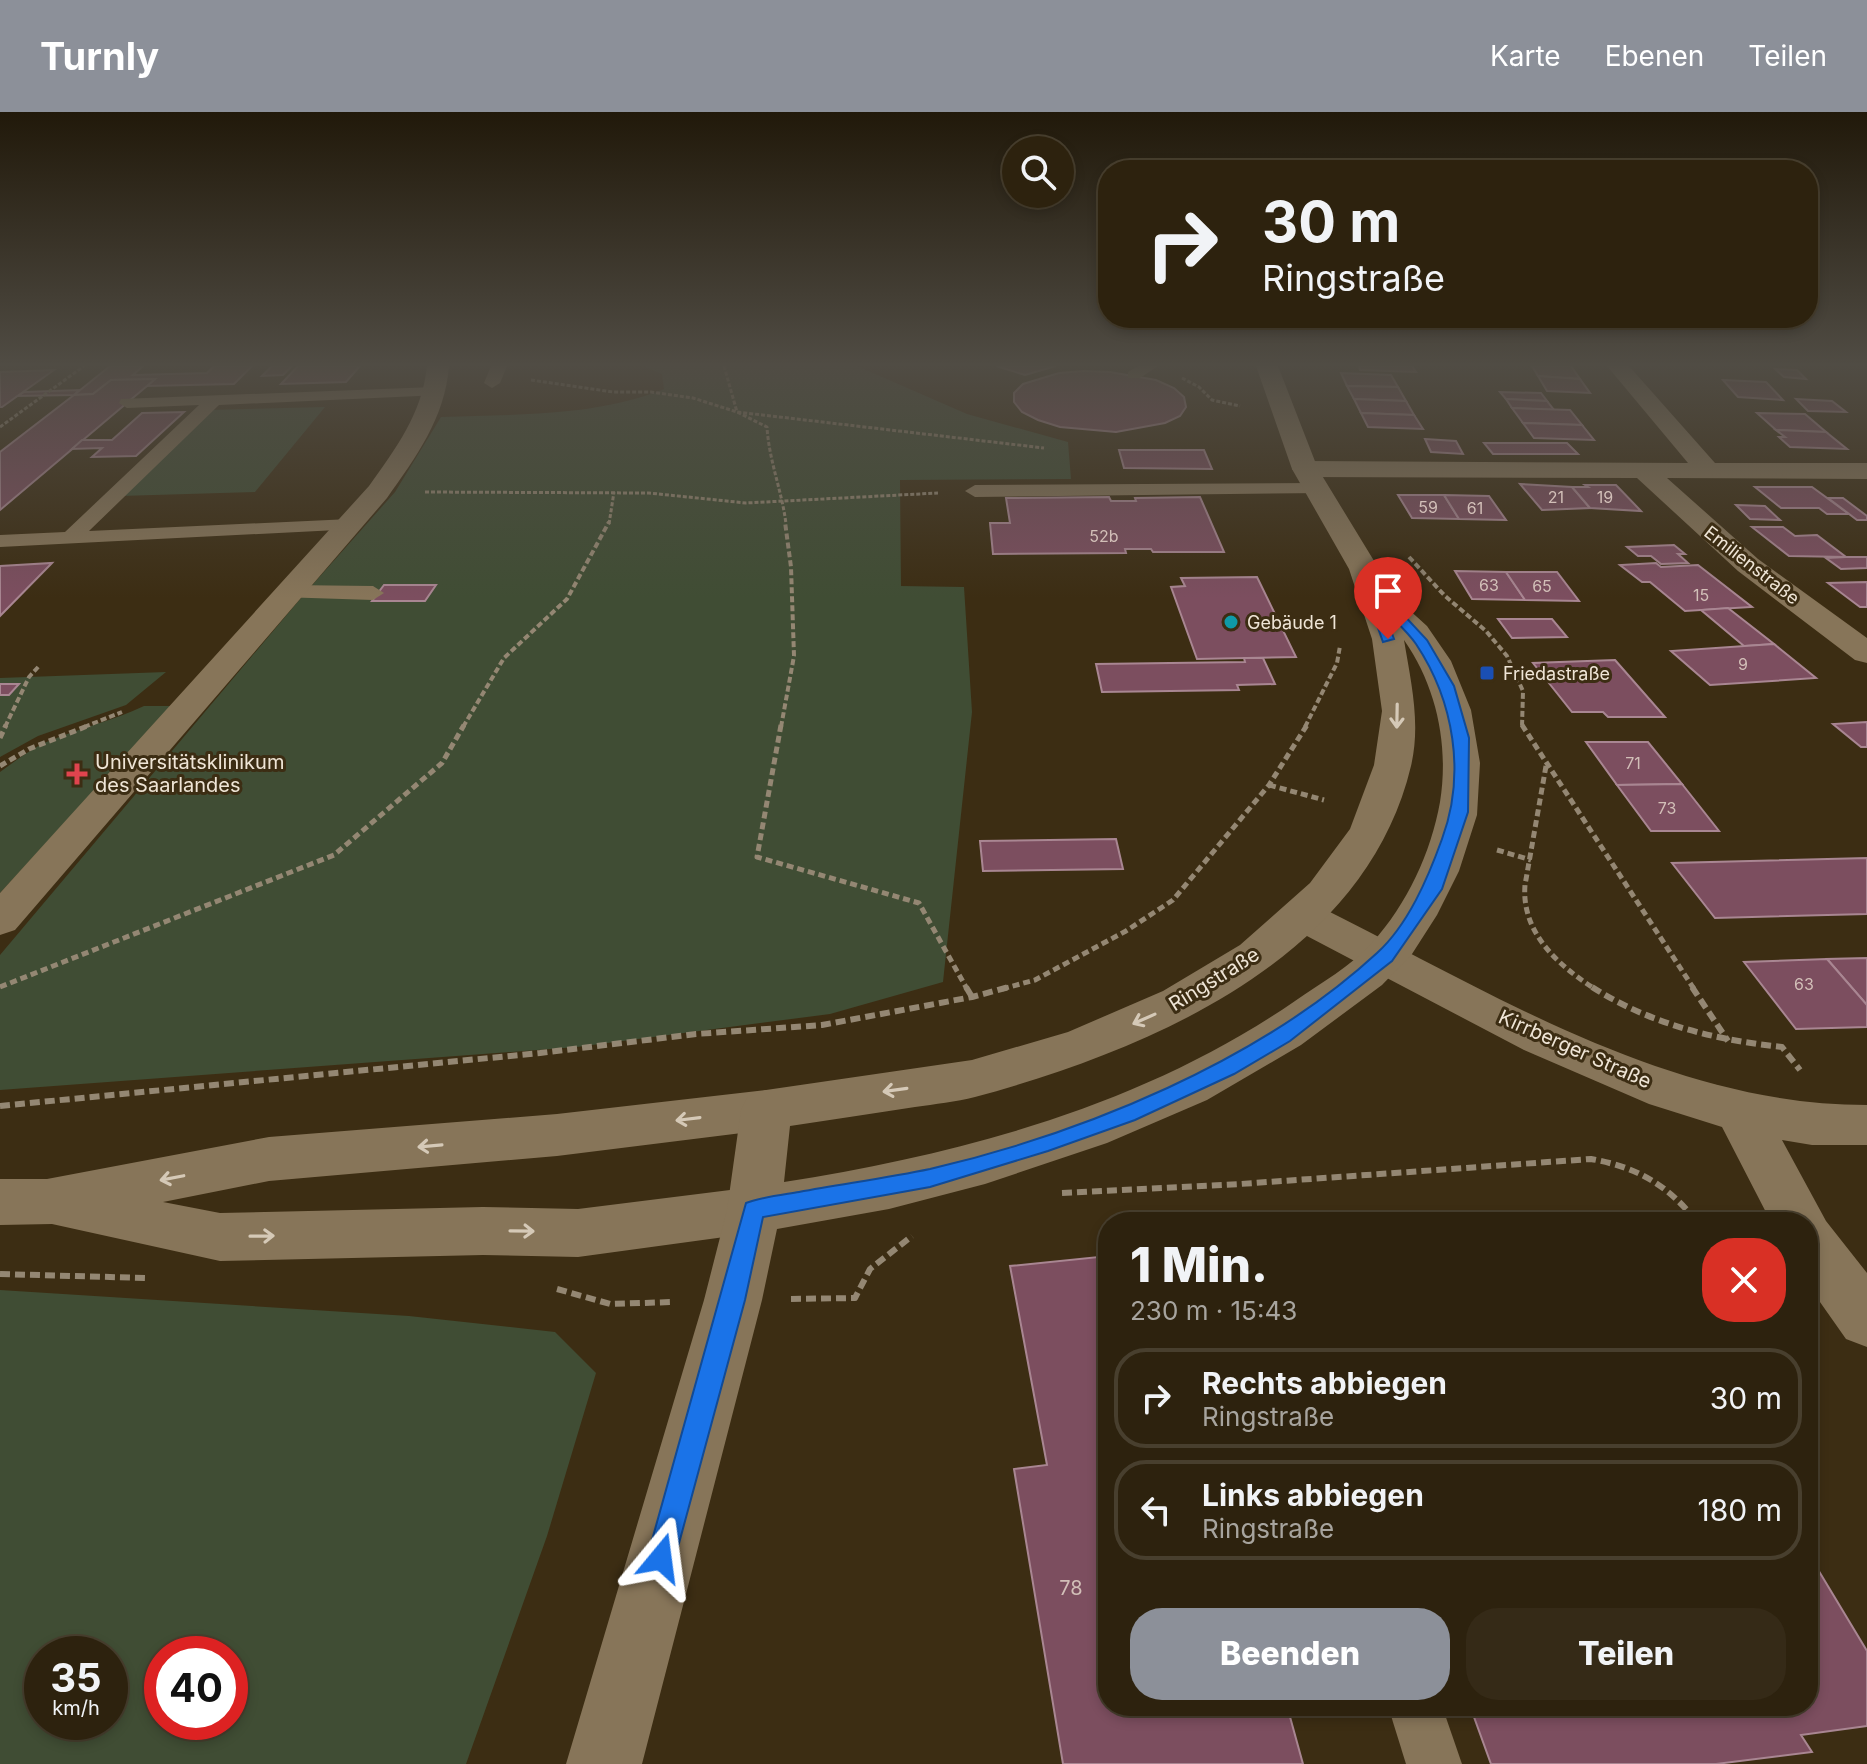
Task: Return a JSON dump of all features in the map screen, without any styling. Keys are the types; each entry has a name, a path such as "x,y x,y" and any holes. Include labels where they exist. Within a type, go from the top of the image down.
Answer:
{"street":[{"path":"0,920 350,525 378,492 412,443"},
{"name":"Ringstraße","path":"24,1202 269,1159 557,1135 766,1110 972,1079 1083,1046 1179,1003 1256,956 1325,893 1369,831 1393,765 1399,711 1388,639 1364,569 1310,479 1295,443"},
{"path":"1684,443 1708,470"},
{"path":"1310,479 1708,470 1867,471"},
{"name":"Emilienstraße","path":"1644,471 1748,565 1867,653"},
{"name":"Ringstraße","path":"24,1202 220,1237 483,1231 578,1233 754,1210 930,1178 1128,1114 1227,1068 1283,1036 1385,956 1433,889 1460,812 1461,738 1447,686 1420,640 1369,586"},
{"name":"Kirrberger Straße","path":"1301,915 1595,1061 1676,1094 1740,1112 1797,1123 1867,1125"},
{"path":"604,1764 733,1300 754,1210 766,1110"},
{"path":"1740,1112 1794,1212"},
{"path":"1818,1253 1867,1320"}],"lane":[{"path":"70,538 169,443"},
{"path":"975,491 1310,479"},
{"path":"0,541 274,525 350,525"},
{"path":"288,592 373,593"},
{"path":"1418,1716 1434,1764"}],"path":[{"path":"768,443 783,502 791,567 794,656 757,857 919,903 972,997"},
{"path":"1002,443 1044,448"},
{"path":"378,492 614,492 746,503 975,491"},
{"path":"0,987 334,855 442,763 504,658 567,599 608,529 614,492"},
{"path":"0,1106 540,1053 696,1034 822,1025 972,997 1035,980 1148,918 1173,900 1269,785 1316,710 1337,663 1340,644"},
{"path":"0,738 29,677 40,665"},
{"path":"0,766 23,749 47,738 136,706"},
{"path":"1728,1041 1546,765 1524,885 1530,925 1544,946 1568,970 1598,991 1643,1013 1728,1041 1782,1047"},
{"path":"1269,785 1324,800"},
{"path":"1490,848 1531,860"},
{"path":"1048,1196 1591,1159 1622,1163 1654,1177 1678,1196 1690,1212"},
{"path":"855,1298 870,1269 899,1244 926,1228"}],"green space":[{"path":"174,443 295,443 255,492 120,496"},
{"path":"425,443 1068,443 1071,479 900,480 901,586 964,587 972,712 943,982 830,1014 577,1047 0,1090 0,955 306,592 395,492"},
{"path":"166,672 126,705 38,736 0,757 0,678"},
{"path":"144,706 172,706 0,893 0,772 47,742"},
{"path":"0,1290 409,1316 555,1332 596,1373 547,1536 466,1764 0,1764"}],"building":[{"path":"12,443 79,443 0,510 0,452"},
{"path":"79,443 150,443 136,456 92,457 102,448 72,449"},
{"path":"1427,443 1457,443 1463,454 1431,452"},
{"path":"1484,443 1567,443 1578,454 1493,454"},
{"path":"1786,443 1840,443 1847,449 1790,447"},
{"path":"1119,450 1204,450 1212,469 1124,468"},
{"path":"1520,484 1572,487 1590,508 1542,510"},
{"path":"1585,485 1616,485 1641,511 1590,508 1572,487 1588,487"},
{"path":"1755,487 1812,487 1849,514 1827,514 1819,508 1781,508"},
{"path":"1398,495 1444,495 1459,519 1412,518"},
{"path":"1444,495 1489,496 1506,520 1459,519"},
{"path":"1109,497 1111,501 1136,501 1135,498 1200,497 1224,552 1125,549 1126,553 993,554 990,523 1010,523 1006,498"},
{"path":"1828,498 1843,498 1867,516 1867,520 1857,520"},
{"path":"1736,505 1765,506 1780,520 1750,519"},
{"path":"1752,527 1783,527 1795,536 1817,535 1846,557 1789,556"},
{"path":"1674,545 1685,554 1678,554 1688,563 1661,564 1651,556 1638,556 1627,547"},
{"path":"1867,557 1867,568 1841,569 1826,558"},
{"path":"52,563 0,616 0,566"},
{"path":"1656,563 1661,567 1698,565 1752,607 1685,611 1650,582 1642,582 1620,565"},
{"path":"1455,571 1506,572 1525,600 1472,599"},
{"path":"1506,572 1557,572 1579,601 1525,600"},
{"name":"Gebäude 1","path":"1257,577 1296,657 1197,659 1171,587 1185,586 1181,578"},
{"path":"1867,582 1867,607 1860,607 1828,583"},
{"path":"384,585 436,585 425,601 372,601"},
{"path":"1728,608 1774,644 1744,646 1701,610"},
{"path":"1498,619 1552,619 1567,637 1512,638"},
{"path":"1774,644 1816,678 1710,685 1671,651"},
{"path":"1244,658 1263,658 1275,684 1237,685 1239,690 1102,692 1096,664 1245,662"},
{"path":"1615,660 1665,717 1608,717 1603,712 1572,712 1533,663"},
{"path":"0,684 19,684 9,695 0,695"},
{"path":"1867,722 1867,747 1861,747 1833,724"},
{"path":"1586,742 1648,742 1682,784 1617,785"},
{"path":"1682,784 1719,831 1651,831 1617,785"},
{"path":"1116,839 1123,869 983,871 980,841"},
{"path":"1867,858 1867,914 1715,918 1672,863"},
{"path":"1867,958 1867,1005 1827,959"},
{"path":"1827,959 1867,1005 1867,1027 1796,1029 1744,962"},
{"path":"1098,1257 1098,1716 1290,1716 1303,1764 1063,1764 1014,1469 1047,1465 1010,1266"},
{"path":"1818,1570 1867,1651 1867,1726 1801,1735 1812,1752 1716,1764 1491,1764 1474,1716 1818,1716"}],"place":[{"name":"Gebäude 1","path":"1231,622"},
{"name":"Friedastraße","path":"1487,673"},
{"name":"Universitätsklinikum des Saarlandes","path":"77,774"}],"route":[{"path":"661,1558 733,1300 754,1210 930,1178 1128,1114 1227,1068 1283,1036 1385,956 1433,889 1460,812 1461,738 1447,686 1420,640 1369,586 1388,639"}]}
